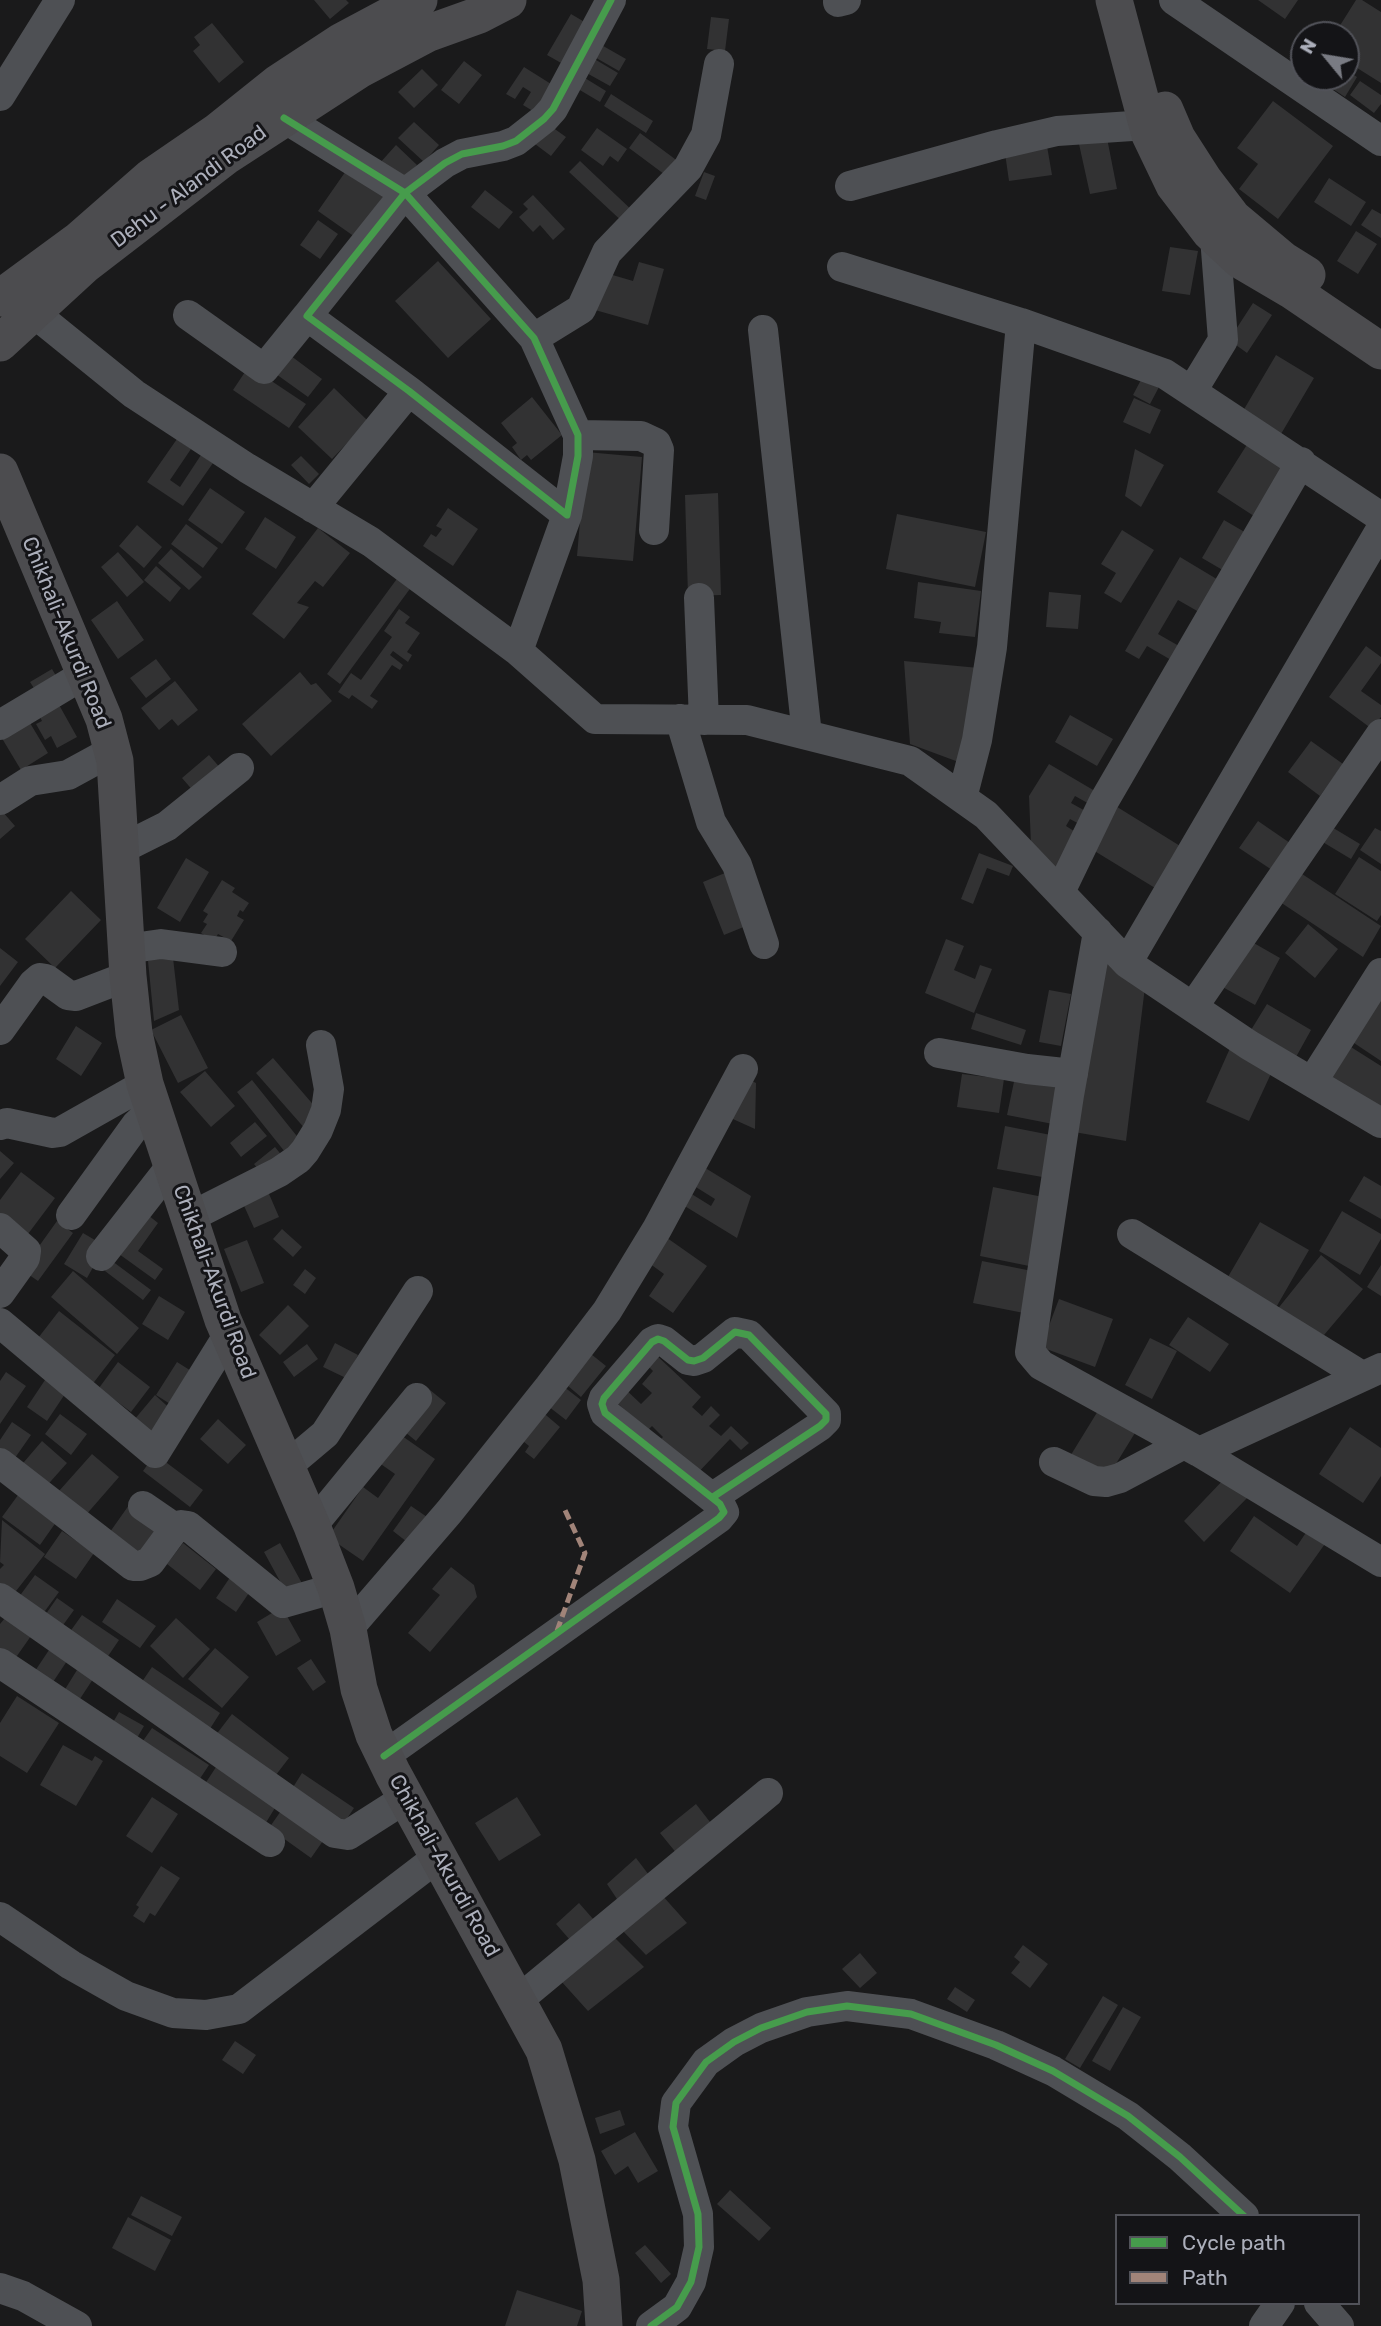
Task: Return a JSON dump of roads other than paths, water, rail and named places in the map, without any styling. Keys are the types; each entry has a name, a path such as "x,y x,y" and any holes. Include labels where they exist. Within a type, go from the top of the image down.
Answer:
{"main road":[{"name":"Dehu - Alandi Road","path":"0,298 79,240 151,177 218,131 278,83 341,41 419,0"},
{"name":"Dehu - Alandi Road","path":"0,343 86,264 225,157 359,70 429,33 479,15 508,0"},
{"path":"1114,0 1147,125 1174,186 1215,237 1240,260 1292,290 1381,351"},
{"path":"1138,0 1161,101 1177,138 1204,180 1233,218 1283,260 1381,324"},
{"name":"Chikhali-Akurdi Road","path":"0,472 104,719 113,751 118,789 127,962 134,1032 149,1096 229,1334 312,1526 335,1588 348,1629 359,1689 374,1735 544,2050 577,2160 601,2280 604,2326"}],"street":[{"path":"0,96 60,0"},
{"path":"188,315 264,369 405,193 445,163 462,155 516,141 544,119 553,109 611,0"},
{"path":"1174,0 1381,141"},
{"path":"534,338 580,309 607,252 688,168 706,135 719,64"},
{"path":"284,118 405,193 534,338 578,435 578,456 567,514 518,652"},
{"path":"850,186 1057,131 1147,125"},
{"path":"1192,391 1223,340 1215,237"},
{"path":"842,267 1021,323 1165,374 1381,517"},
{"path":"0,298 34,313 134,394 247,468 371,542 518,652 595,719 747,720 910,761 986,815 1128,963 1249,1045 1381,1123"},
{"path":"307,316 409,391 567,514"},
{"path":"962,797 977,740 992,647 1021,323"},
{"path":"763,330 807,735"},
{"path":"313,508 409,391"},
{"path":"578,435 641,436 656,443 659,450 654,530"},
{"path":"1060,892 1104,801 1301,462"},
{"path":"1128,963 1381,529"},
{"path":"699,598 692,720 711,822 737,865 764,944"},
{"path":"0,725 85,674"},
{"path":"1193,1007 1381,734"},
{"path":"0,800 30,780 68,775 113,751"},
{"path":"121,849 167,826 239,768"},
{"path":"1098,932 1030,1352 1041,1365 1191,1448 1381,1562"},
{"path":"6,1010 40,978 46,979 68,995 76,996 127,962 161,944 222,952"},
{"path":"1312,1082 1381,973"},
{"path":"190,1217 299,1159 318,1130 326,1110 328,1089 321,1045"},
{"path":"939,1053 1027,1069 1073,1074"},
{"path":"348,1629 449,1512 550,1387 607,1311 657,1229 743,1069"},
{"path":"0,1125 7,1123 53,1133 60,1132 149,1096"},
{"path":"71,1215 135,1125 149,1096"},
{"path":"101,1256 172,1165"},
{"path":"0,1227 26,1251 25,1258 0,1293"},
{"path":"1132,1234 1371,1372"},
{"path":"286,1466 325,1434 418,1290"},
{"path":"0,1323 155,1453 229,1334"},
{"path":"384,1756 724,1512 713,1497 605,1413 601,1405 652,1342 658,1339 688,1360 694,1361 703,1358 735,1332 749,1335 826,1414 826,1420 820,1426 713,1497"},
{"path":"1054,1462 1094,1480 1107,1482 1371,1372"},
{"path":"312,1526 417,1398"},
{"path":"0,1463 133,1566 150,1562 175,1528 181,1525 188,1526 283,1603 335,1588"},
{"path":"143,1506 175,1528"},
{"path":"0,1598 335,1833 348,1835 406,1798"},
{"path":"0,1663 270,1842"},
{"path":"517,2001 768,1793"},
{"path":"0,1917 71,1965 126,1996 173,2013 206,2015 239,2009 438,1857"},
{"path":"651,2326 677,2306 691,2282 699,2247 698,2214 673,2127 676,2103 706,2062 734,2042 761,2028 807,2012 847,2006 911,2014 996,2045 1053,2071 1128,2116 1180,2157 1242,2214"},
{"path":"0,2288 23,2296 77,2326"},
{"path":"1264,2326 1279,2305"},
{"path":"1321,2305 1339,2326"}]}
